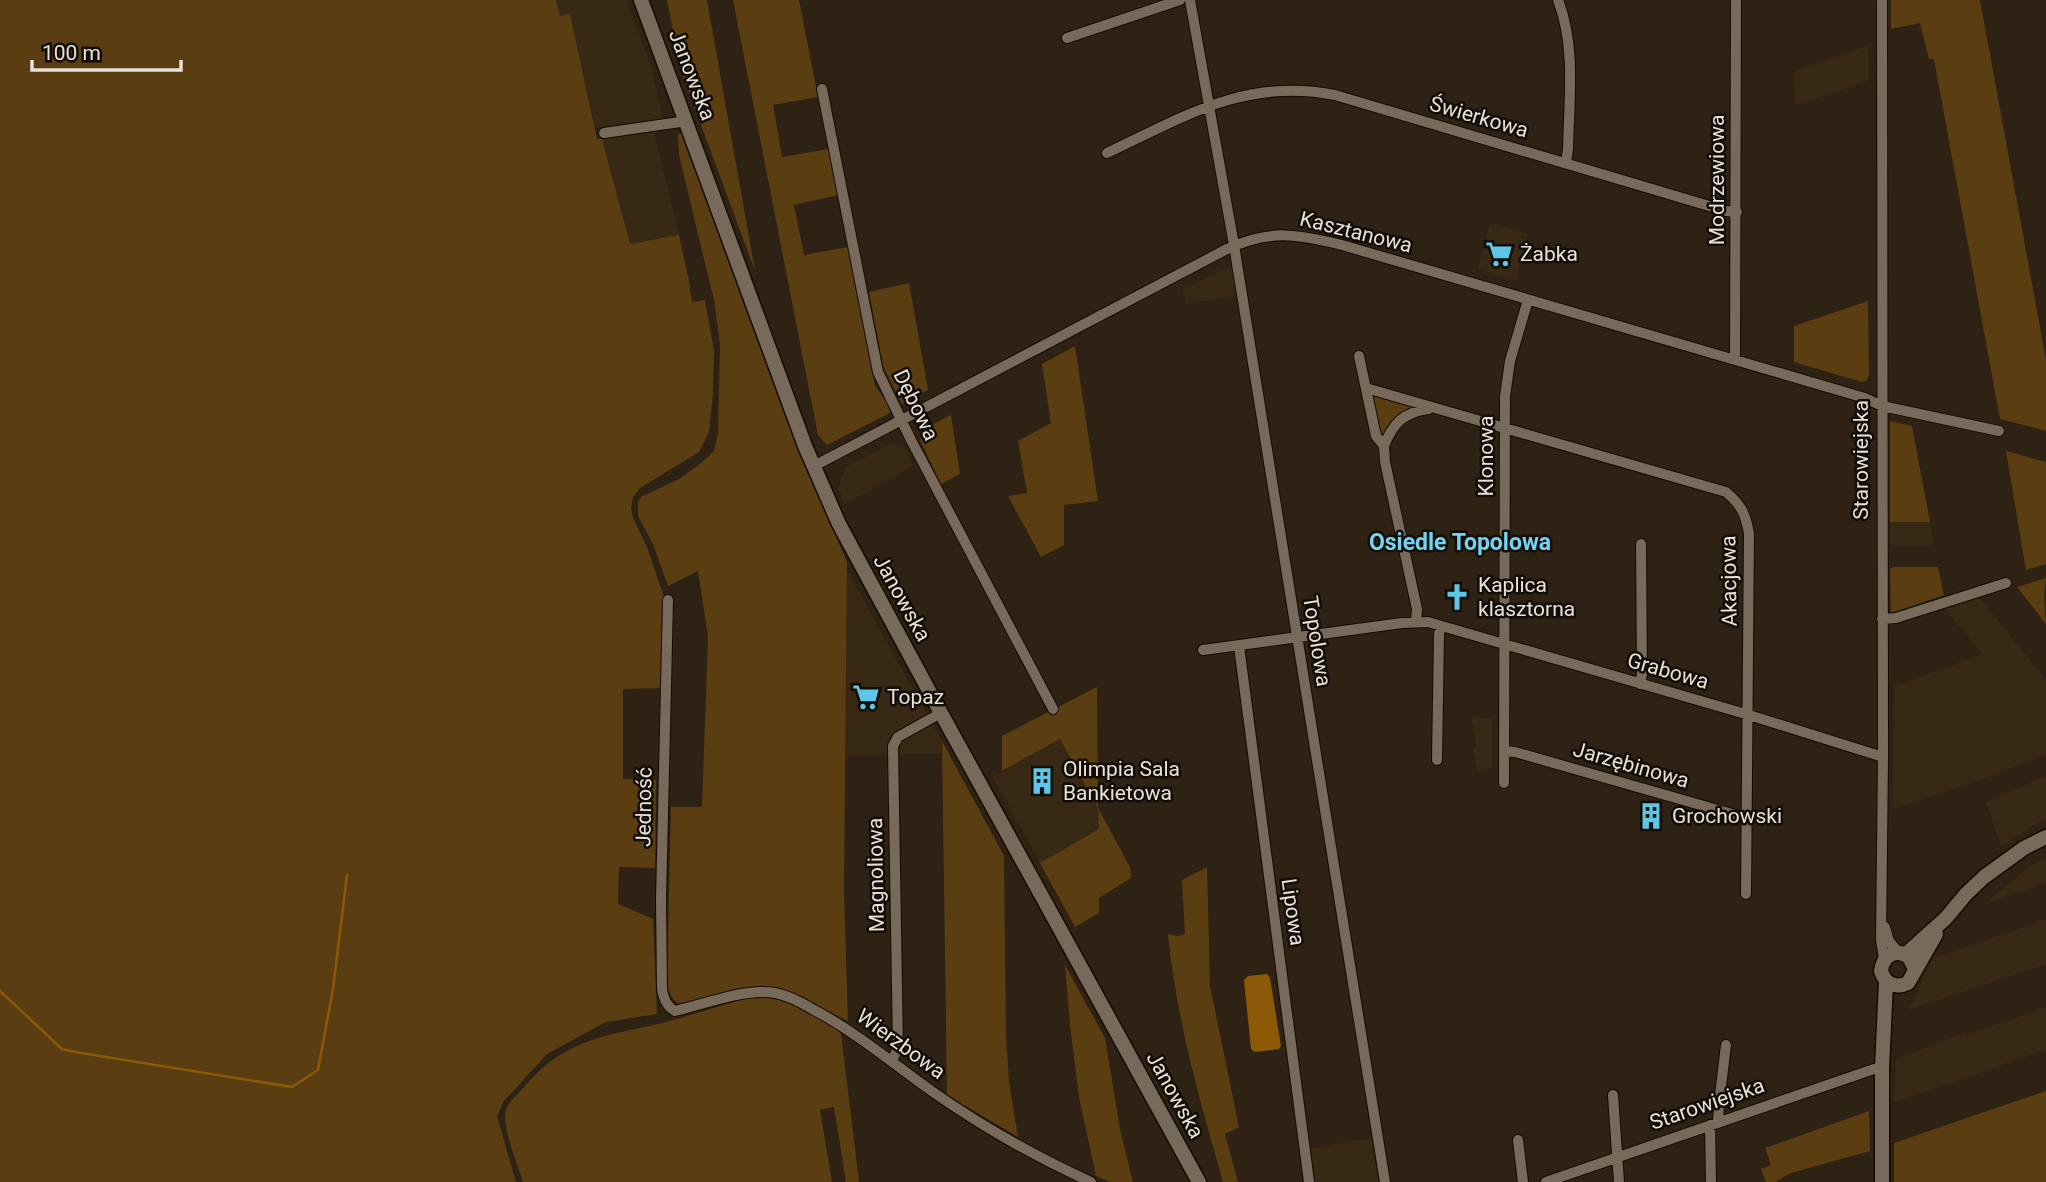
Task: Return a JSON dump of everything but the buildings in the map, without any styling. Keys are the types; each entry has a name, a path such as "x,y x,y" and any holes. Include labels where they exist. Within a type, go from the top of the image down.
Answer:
{"main road":[{"name":"Janowska","path":"641,0 814,466 853,552 1199,1182"},
{"path":"1884,1037 1895,1001 1903,986 1911,979 1946,918 1984,877 2024,848 2046,837"},
{"path":"1882,1182 1882,1069 1886,981 1881,971 1884,959 1891,954 1902,953 1946,918"},
{"path":"1902,953 1912,959 1915,969"},
{"path":"1886,981 1892,985 1903,986"}],"street":[{"path":"1067,38 1180,0"},
{"name":"Topolowa","path":"1190,0 1234,245 1385,1182"},
{"path":"1558,0 1569,40 1566,163"},
{"name":"Modrzewiowa","path":"1735,360 1736,0"},
{"name":"Starowiejska","path":"1882,0 1881,940 1884,959"},
{"name":"Dębowa","path":"822,89 878,372 911,440 1054,709"},
{"name":"Świerkowa","path":"1208,107 1252,93 1285,89 1335,95 1726,211 1737,212"},
{"path":"1107,153 1208,107"},
{"path":"604,133 687,121"},
{"name":"Kasztanowa","path":"814,466 1234,245 1270,235 1294,234 1865,398 1882,406 1999,431"},
{"name":"Klonowa","path":"1504,783 1506,396 1510,362 1528,300"},
{"path":"1359,356 1376,436 1384,446"},
{"name":"Akacjowa","path":"1366,388 1726,492 1739,504 1746,517 1749,533 1746,894"},
{"path":"1416,622 1417,609 1385,462 1384,446 1389,432 1399,420 1416,411 1437,409"},
{"path":"1640,684 1641,544"},
{"path":"1882,619 1896,618 2006,583"},
{"name":"Jedność","path":"668,600 661,899 662,989 665,999 675,1011"},
{"name":"Grabowa","path":"1203,650 1416,622 1441,626 1504,644 1749,715 1882,757"},
{"path":"1437,760 1438,634 1441,626"},
{"name":"Lipowa","path":"1238,646 1309,1182"},
{"name":"Magnoliowa","path":"892,1061 898,1048 894,746 898,737 941,713"},
{"name":"Jarzębinowa","path":"1504,751 1747,816"},
{"name":"Starowiejska","path":"1882,920 1889,941 1902,953"},
{"name":"Wierzbowa","path":"675,1011 747,993 776,993 795,999 843,1025 933,1091 1003,1137 1091,1182"},
{"path":"1711,1182 1714,1124 1726,1045"},
{"name":"Starowiejska","path":"1546,1182 1874,1069 1882,1069"},
{"path":"1613,1095 1619,1182"},
{"path":"1518,1140 1523,1182"}],"shaded area":[{"path":"0,0 556,0 560,16 570,14 597,139 602,139 630,244 679,235 692,302 705,300 714,351 709,432 699,452 640,488 633,497 633,518 647,547 664,597 660,688 623,689 623,779 656,780 655,868 619,867 618,904 653,919 657,1014 606,1022 547,1054 504,1101 497,1116 516,1182 0,1182"},
{"path":"556,0 626,0 651,65 663,120 595,128 570,15 560,17"},
{"path":"667,0 707,0 755,271 680,68"},
{"path":"733,0 799,0 818,97 773,105 782,157 829,149 838,195 794,205 804,255 848,247 875,386 888,404 890,413 827,445 818,435"},
{"path":"1891,0 1980,0 2046,360 2046,431 2000,419 1934,59 1929,59 1920,23 1891,29"},
{"path":"1868,46 1869,80 1795,105 1794,71"},
{"path":"654,132 679,235 630,245 602,139"},
{"path":"682,132 806,467 847,562 844,892 848,1021 779,990 750,987 683,1005 674,1000 667,985 671,807 702,807 708,637 698,571 668,586 653,544 638,516 638,502 641,497 679,479 714,451 718,433 720,344 714,300 679,155 678,135"},
{"path":"1490,223 1528,234 1516,280 1478,269"},
{"path":"1229,267 1232,269 1237,296 1186,304 1182,289"},
{"path":"909,283 928,390 902,404 883,366 869,292"},
{"path":"1868,301 1869,376 1866,381 1794,362 1794,326"},
{"path":"1075,346 1098,501 1064,505 1064,545 1041,557 1008,496 1027,493 1018,441 1051,423 1042,364"},
{"path":"1371,394 1411,405 1392,421 1381,435 1379,434"},
{"path":"951,415 960,474 941,484 920,440 925,428"},
{"path":"1890,421 1912,426 1930,522 1890,522"},
{"path":"892,443 904,447 913,466 845,504 838,489 845,467"},
{"path":"2006,451 2046,462 2046,564 2026,570"},
{"path":"1890,522 1930,522 1934,545 1890,545"},
{"path":"1938,567 1944,595 1891,613 1890,569"},
{"path":"846,569 942,741 941,754 846,755"},
{"path":"2046,578 2044,594 2046,624 2017,587"},
{"path":"1980,598 2046,680 2046,757 2045,755 1893,809 1894,687 1982,654 1945,609"},
{"path":"1097,687 1098,808 1060,739 1002,771 1002,736"},
{"path":"1471,717 1492,718 1492,768 1478,772 1473,748 1477,747"},
{"path":"1060,739 1098,808 1099,829 1040,863 993,777"},
{"path":"942,741 1004,856 1006,1035 1009,1082 1018,1137 947,1095"},
{"path":"2046,776 2046,819 2001,846 1986,802"},
{"path":"1098,808 1130,867 1131,878 1099,898 1099,913 1075,927 1040,863 1099,829"},
{"path":"2046,858 2046,882 1983,905 2033,864"},
{"path":"1207,867 1210,986 1239,1127 1225,1134 1238,1182 1223,1182 1214,1152 1183,1028 1168,934 1185,934 1182,880"},
{"path":"2046,919 2046,964 1909,1010 1932,959"},
{"path":"1065,965 1105,1038 1120,1129 1133,1182 1110,1182 1096,1176 1079,1097"},
{"path":"1267,974 1270,978 1281,1046 1279,1049 1255,1052 1251,1049 1244,980 1248,976"},
{"path":"756,996 787,1000 835,1026 841,1033 859,1182 846,1182 834,1107 820,1110 832,1182 523,1182 508,1135 506,1110 543,1067 561,1054 599,1038"},
{"path":"2046,1007 2046,1050 1894,1102 1896,1059 1964,1033 1966,1035"},
{"path":"2046,1091 2046,1182 1894,1182 1894,1143"},
{"path":"1869,1111 1870,1151 1791,1173 1775,1182 1766,1182 1761,1169 1771,1165 1765,1148"},
{"path":"1371,1138 1379,1182 1315,1182 1311,1148"}],"waterway":[{"path":"0,991 62,1049 292,1087 318,1070 333,989 347,875"}],"place":[{"name":"Żabka","path":"1499,254"},
{"name":"Kaplica klasztorna","path":"1457,597"},
{"name":"Topaz","path":"866,697"},
{"name":"Olimpia Sala Bankietowa","path":"1042,781"},
{"name":"Grochowski","path":"1651,816"}],"district":[{"name":"Osiedle Topolowa","path":"1460,542"}]}
